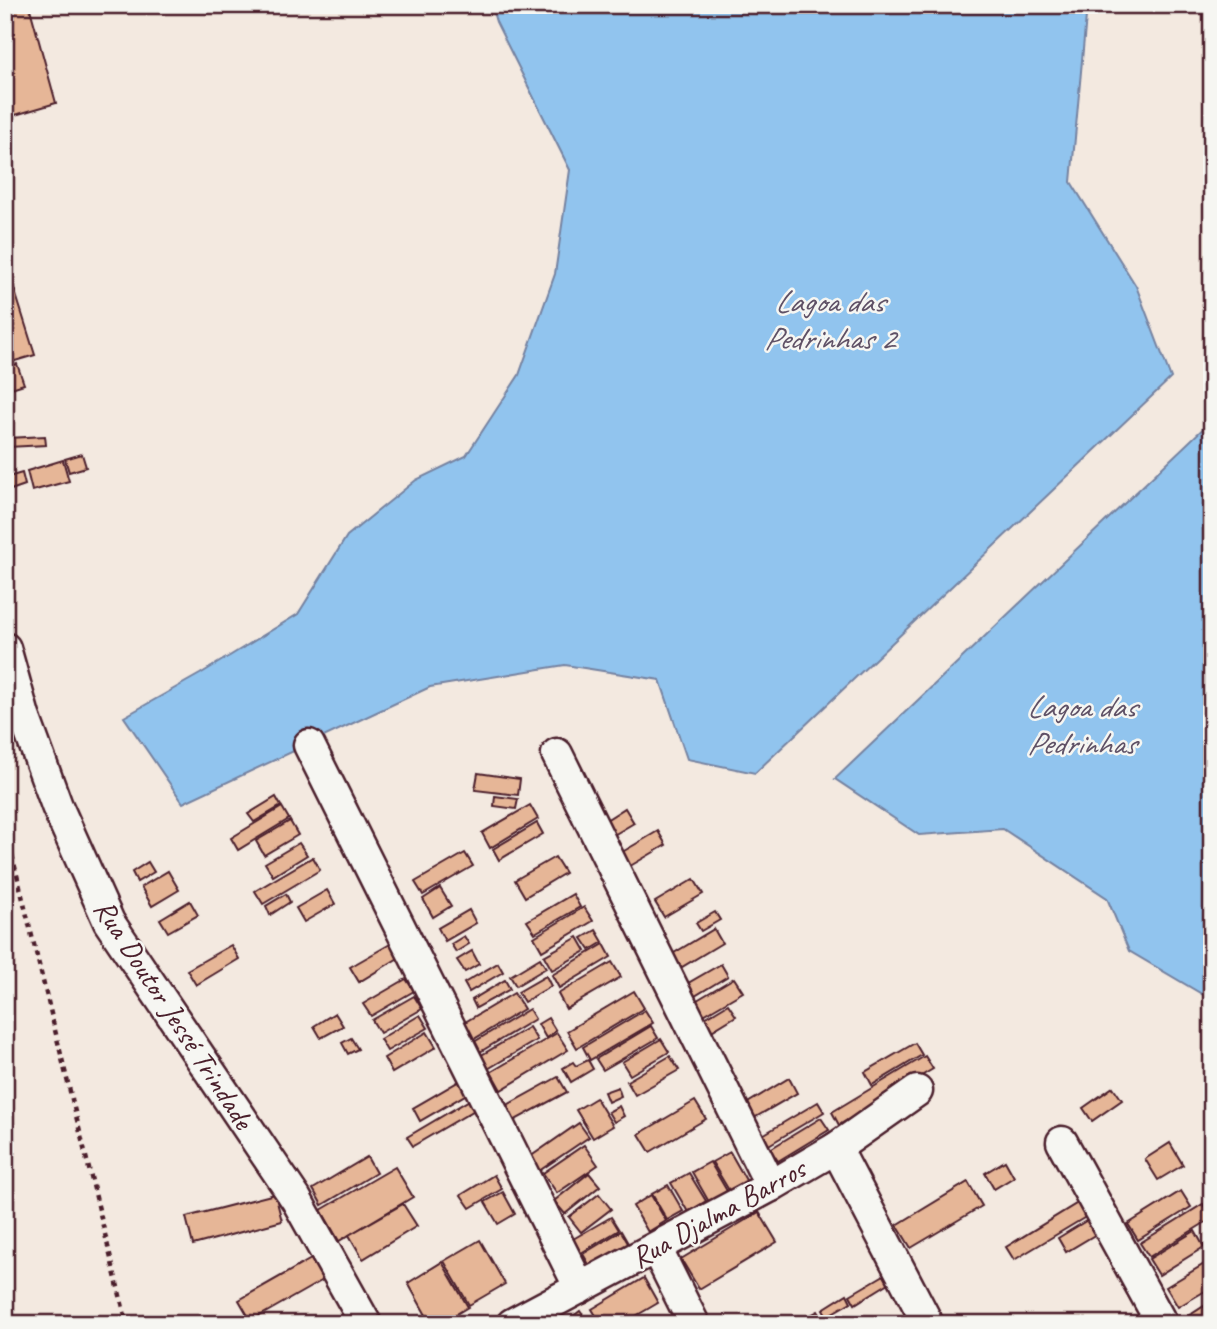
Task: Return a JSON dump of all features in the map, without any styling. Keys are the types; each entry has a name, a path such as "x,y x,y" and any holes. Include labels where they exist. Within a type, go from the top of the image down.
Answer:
{"street":[{"name":"Rua Doutor Jessé Trindade","path":"5,648 24,716 57,806 109,922 296,1199 366,1324"},
{"path":"309,745 580,1288"},
{"path":"557,754 771,1186"},
{"name":"Rua Djalma Barros","path":"518,1322 771,1186 836,1148 917,1091"},
{"path":"1062,1142 1162,1324"},
{"path":"836,1148 928,1324"},
{"path":"656,1248 694,1324"}],"path":[{"path":"5,826 127,1324"}],"water":[{"name":"Lagoa das Pedrinhas 2","path":"491,5 1087,5 1071,182 1136,286 1171,378 755,773 687,759 660,680 565,665 430,687 183,803 124,717 298,614 347,536 416,480 466,456 519,375 555,274 570,170 496,22"},
{"name":"Lagoa das Pedrinhas","path":"1212,420 1212,1000 1129,951 1107,898 1003,829 919,835 835,779"}],"building":[{"path":"5,5 29,5 56,103 5,118"},
{"path":"13,285 35,355 5,364 5,288"},
{"path":"17,364 24,384 5,390 5,368"},
{"path":"45,436 46,445 8,447 8,438"},
{"path":"82,454 86,467 69,472 65,459"},
{"path":"63,460 69,481 32,491 27,471"},
{"path":"22,473 25,485 5,492 5,478"},
{"path":"478,773 520,779 518,795 475,790"},
{"path":"495,796 518,799 516,809 494,806"},
{"path":"276,797 281,806 254,822 248,814"},
{"path":"530,805 538,819 490,848 482,833"},
{"path":"282,807 289,819 238,850 231,838"},
{"path":"625,808 634,823 612,836 603,822"},
{"path":"290,821 298,835 264,855 256,841"},
{"path":"537,823 543,834 499,860 493,849"},
{"path":"658,831 666,845 620,872 612,858"},
{"path":"299,843 307,855 273,876 265,863"},
{"path":"465,853 473,866 423,895 415,882"},
{"path":"313,857 320,870 263,904 255,891"},
{"path":"555,857 565,873 525,897 515,880"},
{"path":"148,862 154,872 137,882 132,872"},
{"path":"168,871 179,890 152,906 141,887"},
{"path":"694,879 703,894 664,917 655,902"},
{"path":"440,888 451,906 433,917 423,899"},
{"path":"327,890 335,904 304,922 296,908"},
{"path":"286,894 290,902 270,915 266,906"},
{"path":"573,894 580,907 535,933 527,921"},
{"path":"190,901 198,915 168,932 160,919"},
{"path":"584,907 593,921 542,951 534,937"},
{"path":"469,910 476,923 445,941 438,928"},
{"path":"715,912 720,920 701,931 696,923"},
{"path":"714,929 722,943 672,973 664,959"},
{"path":"596,930 603,942 590,950 582,938"},
{"path":"464,936 469,944 456,952 451,944"},
{"path":"578,937 586,951 552,970 544,956"},
{"path":"392,943 400,957 359,982 350,967"},
{"path":"604,944 611,957 559,988 552,975"},
{"path":"231,945 239,959 196,985 187,970"},
{"path":"472,951 479,964 465,972 457,960"},
{"path":"540,958 546,968 516,986 510,976"},
{"path":"612,962 621,977 566,1009 558,994"},
{"path":"498,963 503,972 469,992 464,983"},
{"path":"721,964 728,976 685,1002 678,989"},
{"path":"546,976 551,986 524,1002 518,992"},
{"path":"734,978 743,992 695,1020 687,1006"},
{"path":"406,979 414,991 371,1016 363,1004"},
{"path":"505,980 510,989 476,1008 472,1000"},
{"path":"634,991 644,1008 577,1048 567,1031"},
{"path":"514,993 524,1009 464,1045 455,1028"},
{"path":"414,996 422,1009 380,1033 372,1020"},
{"path":"728,1004 736,1016 705,1035 698,1022"},
{"path":"529,1009 535,1019 470,1058 464,1048"},
{"path":"645,1010 653,1023 590,1060 583,1047"},
{"path":"335,1013 343,1026 321,1038 314,1026"},
{"path":"420,1015 428,1028 387,1051 380,1039"},
{"path":"548,1018 556,1031 546,1038 538,1024"},
{"path":"651,1026 658,1038 603,1070 596,1059"},
{"path":"529,1027 537,1040 481,1073 473,1060"},
{"path":"427,1032 436,1047 392,1073 384,1058"},
{"path":"557,1033 568,1050 501,1090 491,1072"},
{"path":"351,1038 358,1049 348,1054 342,1043"},
{"path":"661,1039 669,1052 630,1075 622,1062"},
{"path":"915,1043 922,1055 872,1085 865,1072"},
{"path":"670,1056 679,1070 635,1095 627,1081"},
{"path":"925,1056 933,1069 839,1125 832,1112"},
{"path":"588,1060 593,1069 571,1082 563,1068 573,1062 576,1066"},
{"path":"558,1077 567,1092 510,1123 502,1108"},
{"path":"789,1078 797,1093 754,1118 746,1104"},
{"path":"463,1079 470,1092 420,1121 413,1108"},
{"path":"618,1087 621,1096 608,1102 604,1092"},
{"path":"1113,1087 1122,1100 1092,1121 1083,1108"},
{"path":"478,1095 483,1105 413,1146 407,1137"},
{"path":"596,1098 613,1126 593,1138 576,1110"},
{"path":"695,1101 706,1119 650,1152 639,1134"},
{"path":"818,1102 824,1112 767,1146 761,1136"},
{"path":"619,1106 624,1116 614,1122 608,1112"},
{"path":"821,1118 829,1130 778,1161 770,1149"},
{"path":"579,1123 589,1137 536,1173 527,1159"},
{"path":"1170,1143 1183,1165 1158,1180 1145,1159"},
{"path":"584,1145 598,1165 557,1193 543,1173"},
{"path":"730,1152 747,1182 730,1192 712,1162"},
{"path":"367,1157 376,1173 322,1205 313,1189"},
{"path":"1005,1161 1014,1177 994,1189 985,1173"},
{"path":"710,1162 727,1191 709,1202 692,1172"},
{"path":"395,1167 413,1197 339,1241 321,1210"},
{"path":"589,1173 600,1186 565,1214 554,1201"},
{"path":"689,1173 706,1201 688,1212 671,1183"},
{"path":"494,1175 502,1189 470,1208 461,1195"},
{"path":"968,1182 982,1206 911,1248 897,1225"},
{"path":"668,1185 683,1211 667,1220 652,1194"},
{"path":"1181,1191 1191,1207 1138,1240 1128,1224"},
{"path":"503,1192 515,1214 498,1224 485,1202"},
{"path":"275,1194 282,1221 193,1245 186,1217"},
{"path":"599,1194 611,1209 581,1232 569,1217"},
{"path":"651,1195 666,1221 648,1232 633,1206"},
{"path":"1081,1201 1089,1215 1014,1260 1006,1247"},
{"path":"403,1204 417,1226 363,1259 349,1235"},
{"path":"1203,1204 1211,1219 1149,1257 1140,1243"},
{"path":"759,1212 777,1242 699,1289 681,1259"},
{"path":"1094,1216 1103,1230 1066,1252 1058,1238"},
{"path":"611,1217 619,1230 581,1253 573,1239"},
{"path":"621,1231 629,1245 591,1268 583,1254"},
{"path":"1195,1231 1204,1247 1159,1275 1149,1259"},
{"path":"480,1240 505,1284 469,1305 444,1261"},
{"path":"311,1259 323,1280 251,1321 239,1300"},
{"path":"1211,1260 1212,1287 1178,1307 1166,1287"},
{"path":"442,1262 468,1307 440,1324 431,1324 408,1283"},
{"path":"884,1275 889,1283 855,1304 850,1295"},
{"path":"644,1278 658,1303 622,1324 601,1324 592,1309"},
{"path":"847,1294 851,1302 827,1316 823,1309"},
{"path":"1204,1306 1212,1322 1186,1324 1184,1319"},
{"path":"580,1311 589,1324 563,1324"},
{"path":"818,1311 825,1323 811,1324 807,1317"},
{"path":"335,1317 337,1324 311,1324"}]}
